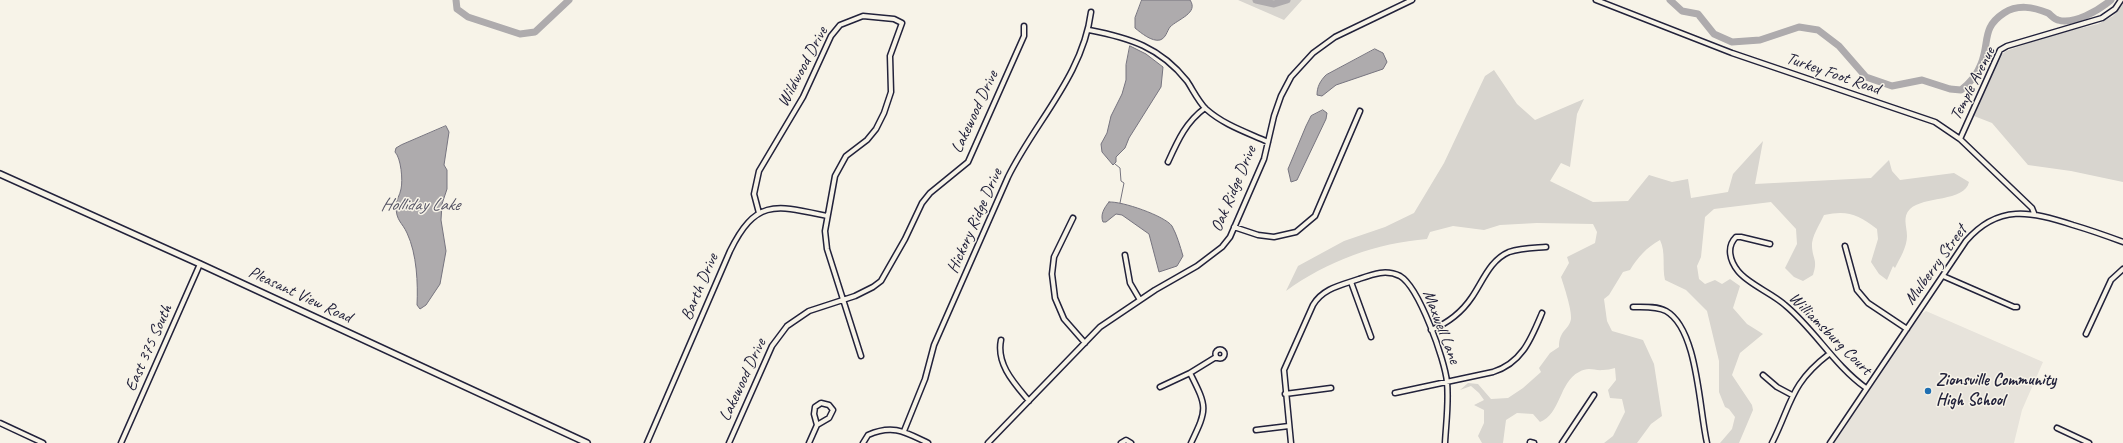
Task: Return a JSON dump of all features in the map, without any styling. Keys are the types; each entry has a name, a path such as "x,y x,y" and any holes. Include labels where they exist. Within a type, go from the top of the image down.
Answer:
{"main road":[{"name":"Pleasant View Road","path":"0,174 200,264 587,443"}],"street":[{"name":"Oak Ridge Drive","path":"988,443 1100,327 1140,300 1180,277 1222,248 1230,237 1264,158 1281,96 1291,77 1313,53 1335,37 1412,0"},
{"name":"Turkey Foot Road","path":"1596,0 1732,53 1935,122 1960,139 2032,208 2034,213"},
{"name":"Temple Avenue","path":"1960,139 2000,50 2007,46 2102,18 2115,9 2121,0"},
{"name":"Hickory Ridge Drive","path":"904,431 925,379 934,345 1008,177 1020,153 1061,93 1089,30 1091,12"},
{"name":"Wildwood Drive","path":"759,213 754,194 759,171 803,97 831,36 840,25 863,16 894,19 902,23 890,56 891,92 884,114 867,140 846,156 835,176 825,231 825,240 861,356"},
{"name":"Lakewood Drive","path":"729,443 772,346 778,336 797,317 809,310 867,290 880,281 906,239 922,203 930,193 968,162 1024,36 1024,26"},
{"path":"1089,30 1134,40 1162,56 1186,81 1205,108 1225,123 1268,142"},
{"path":"1168,162 1186,126 1195,115 1205,108"},
{"path":"1234,226 1258,235 1274,237 1296,232 1315,216 1360,111"},
{"name":"Barth Drive","path":"647,443 733,244 742,227 759,213 778,208 788,208 827,216"},
{"name":"Mulberry Street","path":"1830,443 1966,241 1979,227 2008,214 2034,213 2123,242"},
{"path":"1073,218 1054,257 1052,274 1055,298 1064,319 1084,343"},
{"name":"Williamsburg Court","path":"1770,244 1741,237 1736,238 1731,245 1731,259 1740,274 1790,310 1845,372 1866,388"},
{"path":"1846,246 1857,290 1863,298 1907,329"},
{"path":"1431,330 1450,320 1463,308 1488,270 1502,256 1521,249 1546,247"},
{"path":"1125,255 1130,283 1140,300"},
{"name":"East 375 South","path":"121,443 200,264"},
{"path":"2086,334 2111,280 2123,270"},
{"name":"Maxwell Lane","path":"1291,443 1283,376 1286,363 1313,304 1324,292 1381,272 1399,276 1413,290 1444,361 1447,381 1444,443"},
{"path":"1943,276 2017,307"},
{"path":"1351,282 1371,337"},
{"path":"1633,307 1665,310 1678,320 1686,332 1700,395 1707,442 1702,443"},
{"path":"1395,393 1493,372 1513,362 1524,352 1542,313"},
{"path":"1001,340 1002,359 1006,372 1029,401"},
{"path":"1772,443 1792,395 1806,374 1829,354"},
{"path":"1160,387 1190,373 1216,357"},
{"path":"1190,373 1203,400 1203,414 1191,443"},
{"path":"1763,375 1777,387 1792,395"},
{"path":"1285,394 1331,388"},
{"path":"1562,443 1594,395"},
{"path":"809,443 817,425 829,418 833,410 829,405 821,403 815,408 814,414 817,425"},
{"path":"0,423 43,443"},
{"path":"1256,430 1289,426"},
{"path":"2057,428 2089,443"},
{"path":"863,443 868,435 878,431 891,429 904,431 928,443"},
{"path":"1121,443 1126,440 1131,443"}],"shaded area":[{"path":"1238,0 1302,0 1284,20"},
{"path":"2123,4 2123,182 2071,171 2028,165 1992,123 1974,116 1999,57 2006,51 2052,35 2098,24 2113,16"},
{"path":"1494,70 1517,104 1535,120 1584,99 1577,114 1570,167 1561,163 1550,181 1593,202 1628,201 1649,175 1672,182 1688,179 1691,198 1728,192 1733,174 1763,141 1755,184 1871,178 1889,160 1892,171 1900,180 1954,173 1969,182 1966,188 1960,193 1924,202 1910,209 1906,215 1907,240 1905,248 1895,268 1893,266 1887,280 1879,274 1871,262 1878,239 1877,229 1852,214 1839,213 1824,215 1814,235 1812,243 1815,263 1813,275 1803,281 1794,277 1785,268 1797,244 1796,229 1771,202 1714,209 1705,217 1701,257 1697,266 1699,279 1705,284 1715,280 1722,284 1730,279 1740,286 1733,308 1747,324 1763,334 1740,353 1732,375 1752,405 1753,410 1739,443 1720,443 1732,429 1735,417 1729,409 1725,407 1719,392 1719,361 1707,311 1686,290 1665,280 1663,249 1660,240 1643,253 1630,270 1623,272 1609,295 1604,299 1607,321 1612,331 1643,340 1654,364 1662,416 1651,424 1637,443 1604,443 1613,436 1625,412 1622,399 1610,398 1608,390 1616,380 1615,368 1604,370 1586,369 1572,377 1567,383 1552,412 1547,418 1540,422 1533,414 1517,413 1506,420 1503,443 1482,443 1478,436 1484,423 1484,410 1474,405 1484,400 1471,386 1460,390 1468,383 1478,384 1491,399 1508,398 1523,388 1541,372 1539,368 1550,353 1559,347 1559,341 1562,334 1570,323 1571,319 1569,304 1561,277 1569,263 1567,257 1595,243 1597,232 1593,224 1537,223 1500,225 1484,230 1453,226 1430,232 1427,239 1408,241 1371,249 1335,262 1302,280 1286,291 1298,266 1344,241 1385,227 1414,213 1444,163 1485,76"},
{"name":"Zionsville Community High School","path":"1926,311 2043,362 2022,410 2014,443 1834,443 1896,349 1920,315"}],"water":[{"path":"1142,0 1190,0 1192,9 1170,27 1164,38 1154,40 1147,37 1135,28 1135,18"},
{"path":"1130,46 1146,54 1163,67 1161,87 1129,138 1125,148 1116,157 1116,162 1113,165 1102,152 1101,144 1107,133 1111,116 1122,94 1126,80 1126,65"},
{"path":"1375,49 1383,53 1387,62 1383,69 1336,85 1322,96 1317,95 1319,84 1326,75"},
{"path":"1323,110 1327,113 1326,119 1297,180 1291,182 1288,169 1306,126 1311,116"},
{"name":"Holliday Lake","path":"446,126 449,132 444,165 447,170 447,189 442,204 441,220 446,251 440,284 426,305 420,309 417,305 417,279 413,250 407,233 398,218 396,211 396,204 402,185 402,180 399,159 395,152 396,148 401,145"},
{"path":"1109,202 1115,202 1143,210 1168,222 1172,226 1183,256 1177,266 1159,272 1149,234 1122,215 1116,214 1106,222 1103,222 1103,212"}],"waterway":[{"path":"456,0 457,9 468,17 520,34 535,32 569,0"},
{"path":"1256,0 1274,4 1287,0"},
{"path":"1670,0 1682,11 1698,14 1714,34 1732,42 1760,40 1799,27 1818,30 1839,46 1866,77 1892,86 1922,80 1950,89 1961,90 1970,82 1977,72 1984,56 1989,30 1992,24 2004,13 2015,8 2026,7 2048,13 2054,18 2064,21 2079,19 2086,16 2111,0"},
{"path":"1115,164 1120,168 1121,181 1124,183 1120,203"}],"place":[{"name":"Zionsville Community High School","path":"1928,391"}]}
